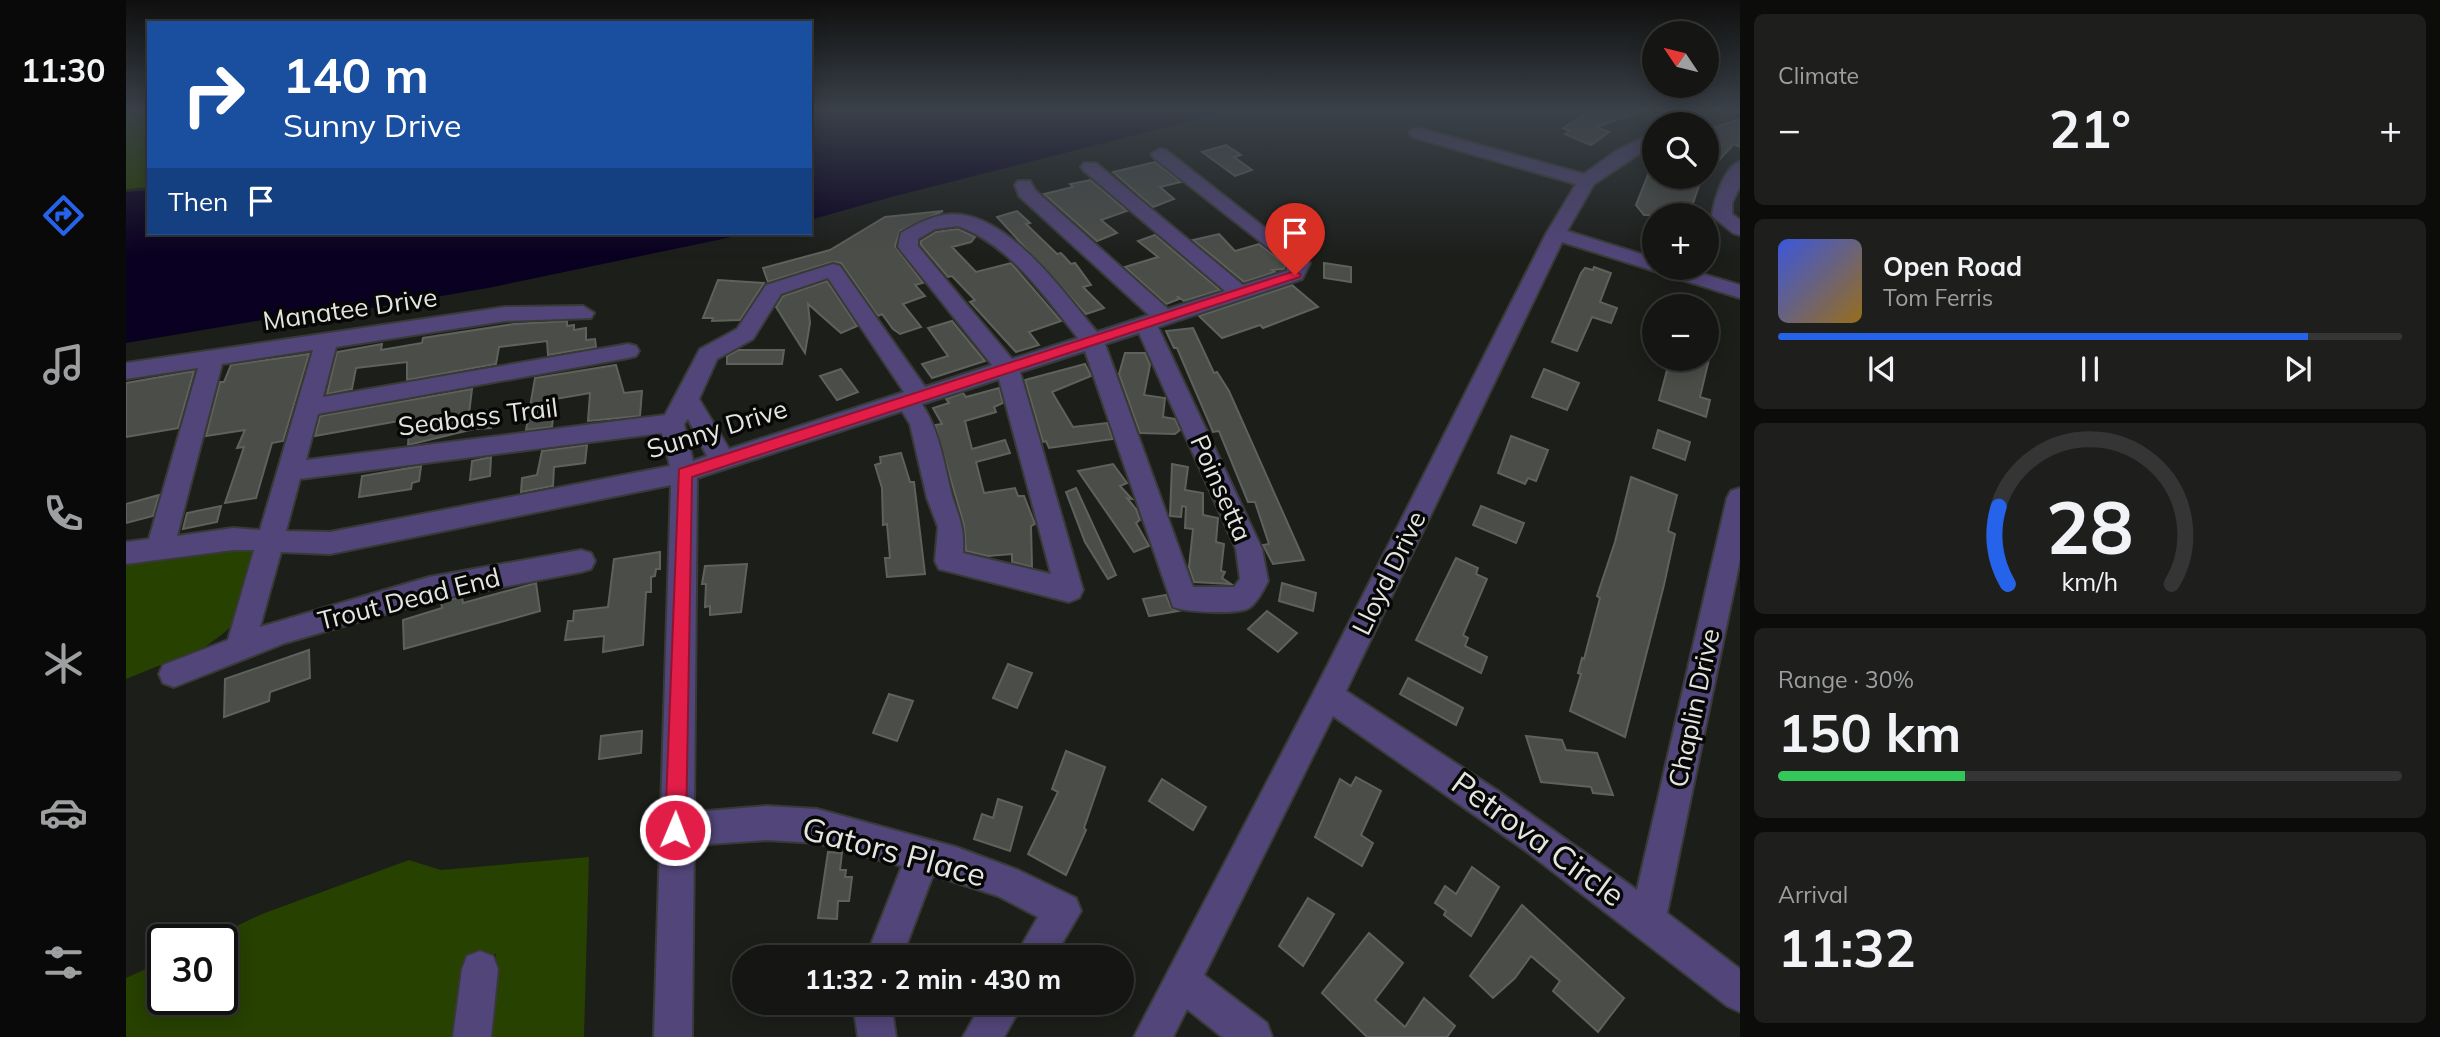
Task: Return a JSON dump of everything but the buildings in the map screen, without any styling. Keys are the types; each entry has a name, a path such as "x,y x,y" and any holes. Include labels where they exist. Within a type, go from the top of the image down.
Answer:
{"street":[{"path":"1167,159 1300,263"},
{"path":"1511,159 1587,181"},
{"name":"Lloyd Drive","path":"1153,1037 1328,696 1556,234 1587,181 1620,159"},
{"path":"1090,167 1240,293"},
{"path":"1740,167 1723,203 1722,216 1740,229"},
{"path":"1024,185 1026,192 1155,321"},
{"path":"673,1037 684,473 680,411 708,355 745,334 773,290 833,270 913,397 950,527 949,562 1069,590 1008,369 908,247 908,237 930,224 960,220 1003,242 1037,275 1093,341"},
{"path":"1556,234 1642,261"},
{"name":"Sunny Drive","path":"126,553 233,539 330,542 684,473 1295,275 1300,263"},
{"path":"1702,280 1740,292"},
{"name":"Manatee Drive","path":"126,371 505,314 583,313"},
{"name":"Poinsetta","path":"1093,341 1183,599 1241,599 1254,581 1249,550 1155,321"},
{"path":"240,648 327,341"},
{"path":"310,407 628,351"},
{"path":"160,548 213,356"},
{"path":"680,411 712,438 722,461"},
{"name":"Seabass Trail","path":"291,471 680,411"},
{"name":"Chaplin Drive","path":"1648,919 1740,498"},
{"name":"Trout Dead End","path":"174,674 280,632 429,589 581,561"},
{"name":"Petrova Circle","path":"1328,696 1449,774 1648,919 1740,993"},
{"name":"Gators Place","path":"675,830 766,822 817,826 1006,882 1063,911"},
{"path":"889,945 923,856"},
{"path":"1041,945 1063,911"},
{"path":"472,1037 480,970"},
{"path":"1181,981 1253,1037"},
{"path":"874,1015 877,1037"},
{"path":"982,1037 996,1015"}],"green space":[{"path":"126,159 147,159 147,187 126,189"},
{"path":"243,547 256,555 237,620 205,647 126,679 126,563"},
{"path":"589,857 584,1037 488,1037 496,954 468,956 458,1037 126,1037 126,978 147,968 147,1015 238,1015 238,925 409,860 441,870"}],"shaded area":[{"path":"812,159 1039,159 812,219"},
{"path":"147,190 147,235 741,235 488,288 341,313 298,314 126,343 126,192"}],"route":[{"path":"675,830 684,473 1295,275"}]}
